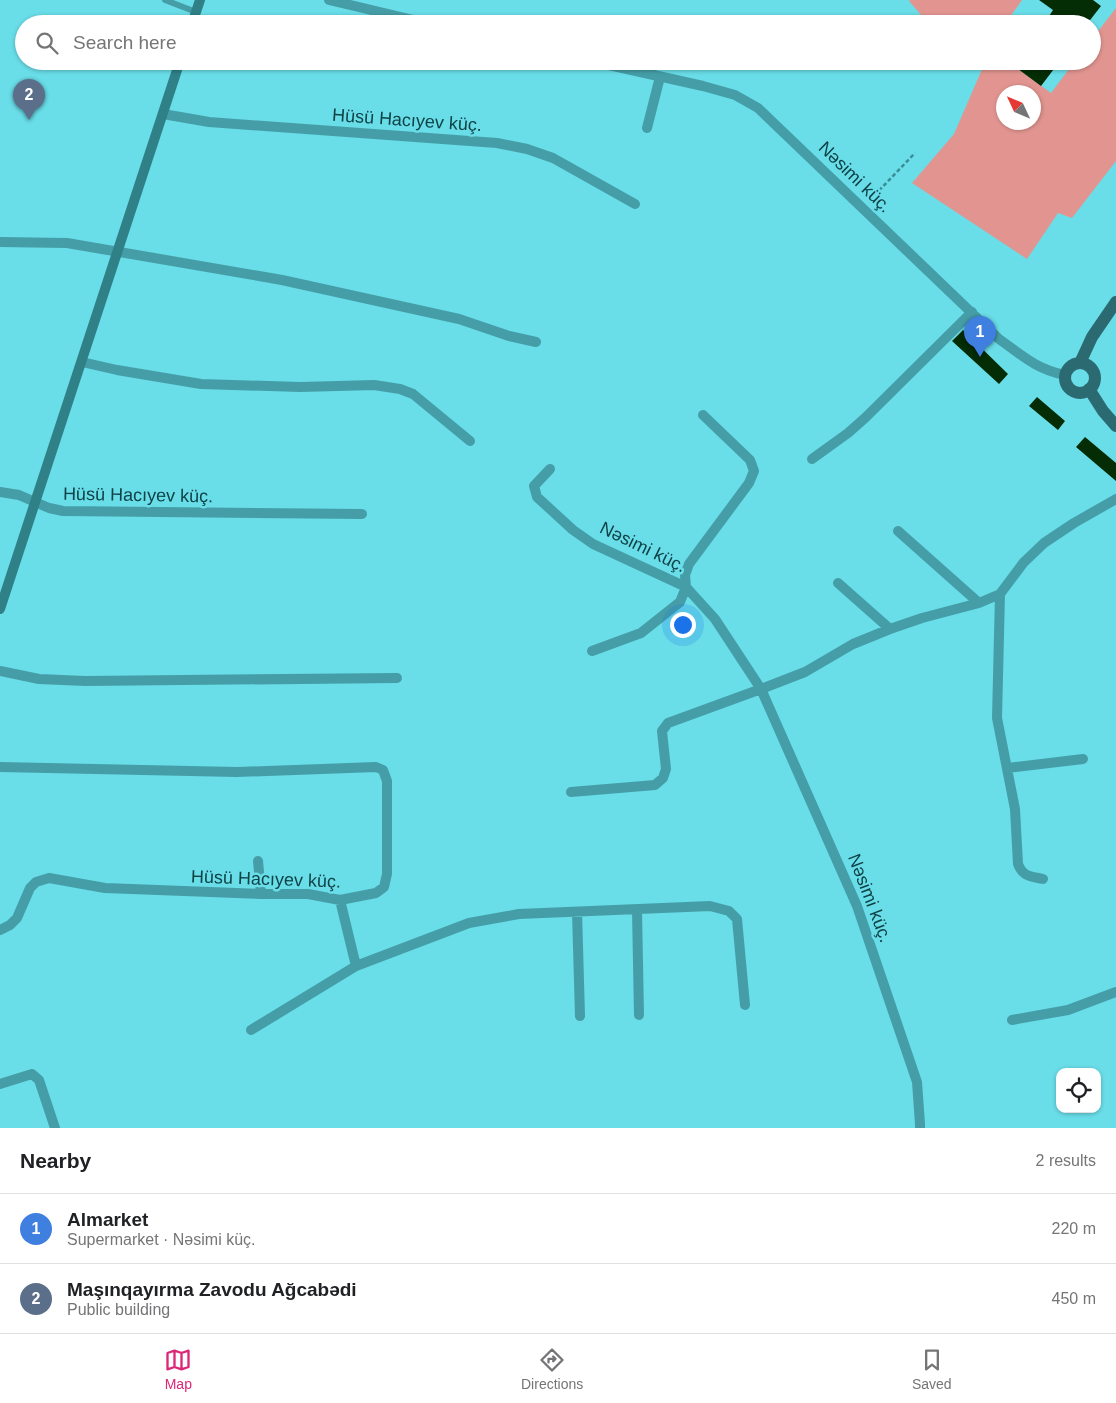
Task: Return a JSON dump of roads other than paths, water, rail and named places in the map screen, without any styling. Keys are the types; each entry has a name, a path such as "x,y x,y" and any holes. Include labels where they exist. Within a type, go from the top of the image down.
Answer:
{"main road":[{"path":"195,15 200,0"},
{"name":"Hüsü Hacıyev küç.","path":"0,609 177,70"},
{"path":"1080,363 1092,337 1116,302"},
{"path":"1080,363 1087,365 1092,370 1094,376 1093,384 1089,389 1076,392 1069,388 1065,376 1073,364 1080,363"},
{"path":"1089,389 1103,411 1116,426"}],"street":[{"path":"328,0 392,15"},
{"name":"Nəsimi küç.","path":"630,70 734,95 758,108 1000,339 1030,362 1048,372 1065,376"},
{"path":"647,128 660,77"},
{"name":"Hüsü Hacıyev küç.","path":"163,114 209,122 497,143 527,149 553,158 635,204"},
{"path":"0,242 67,243 282,280 459,319 509,336 536,342"},
{"path":"812,459 865,418 972,312"},
{"path":"82,362 117,370 201,384 300,387 374,385 400,388 412,394 470,441"},
{"path":"592,651 641,632 680,602 686,587 685,575 689,564 749,483 754,471 750,460 703,416"},
{"name":"Nəsimi küç.","path":"550,469 534,486 537,498 573,530 593,544 686,587 714,619 761,689 856,906 916,1082 920,1128"},
{"name":"Hüsü Hacıyev küç.","path":"0,492 19,495 48,508 63,512 362,514"},
{"path":"571,792 655,785 663,778 666,769 662,731 668,722 805,672 853,644 890,629 922,618 979,603 1000,594 1024,562 1044,543 1116,499"},
{"path":"898,531 979,603"},
{"path":"838,583 890,629"},
{"path":"1000,594 997,718 1015,809 1018,864 1021,871 1026,875 1043,879"},
{"path":"0,671 39,679 85,682 396,678"},
{"path":"1007,768 1083,759"},
{"name":"Hüsü Hacıyev küç.","path":"0,767 237,772 376,767 383,770 387,781 387,874 384,887 376,893 340,900 308,894 105,888 49,878 36,882 30,888 16,918 10,925 0,930"},
{"path":"258,861 262,894"},
{"path":"340,900 356,966"},
{"path":"250,1030 356,966 468,923 519,914 710,906 729,911 737,919 745,1005"},
{"path":"637,910 639,1015"},
{"path":"577,912 580,1016"},
{"path":"1012,1020 1068,1010 1116,992"},
{"path":"0,1084 32,1074 39,1080 54,1128"}],"lane":[{"path":"165,0 196,12"}],"place":[{"name":"Maşınqayırma Zavodu Ağcabədi","path":"29,120"},
{"name":"Almarket","path":"980,357"}]}
